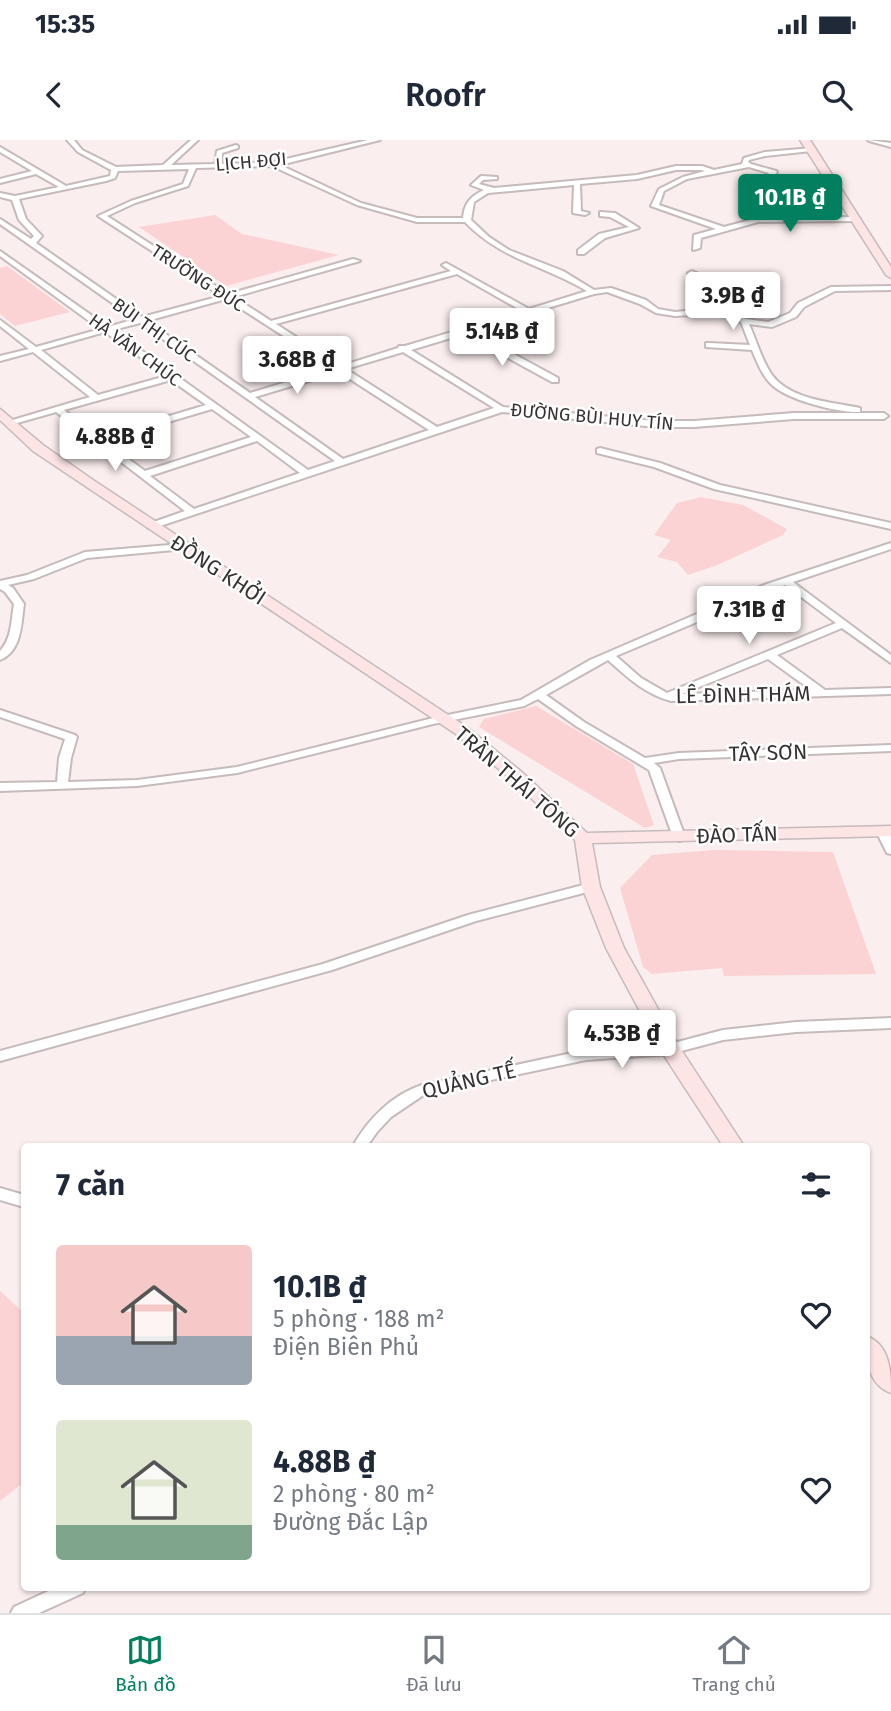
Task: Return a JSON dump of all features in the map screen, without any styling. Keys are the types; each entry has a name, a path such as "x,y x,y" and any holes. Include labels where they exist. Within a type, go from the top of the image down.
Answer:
{"street":[{"path":"70,140 80,151 115,170"},
{"name":"LỊCH ĐỢI","path":"165,167 195,140"},
{"name":"LỊCH ĐỢI","path":"65,188 113,177 115,170 273,164 377,140"},
{"path":"871,140 891,145"},
{"path":"769,190 777,186 769,177 774,172 744,163 746,159 808,145 891,275"},
{"path":"218,166 219,152 236,147"},
{"path":"0,149 34,172 65,188"},
{"path":"273,164 359,204 417,220 467,220"},
{"path":"722,229 655,206 661,190 685,178 749,165"},
{"name":"TRƯỜNG ĐÚC","path":"194,166 186,185 133,202 102,216 336,369 435,430"},
{"path":"593,292 557,272 506,253 484,239 467,220 467,209 474,197 497,190 637,177 683,168 702,168 714,172"},
{"path":"0,181 34,172"},
{"path":"474,197 472,191 476,186 475,181 495,178"},
{"path":"577,183 577,213 584,213"},
{"path":"476,186 497,190"},
{"path":"0,195 15,198 65,188"},
{"path":"15,198 23,220 38,236 31,243"},
{"path":"581,253 602,236 635,229 612,215 603,214"},
{"path":"696,248 697,237 758,220 856,219"},
{"name":"BÙI THỊ CÚC","path":"0,221 342,462"},
{"name":"HÀ VĂN CHÚC","path":"0,253 4,260 107,329 305,472"},
{"path":"0,359 356,261"},
{"path":"446,265 527,311"},
{"path":"269,324 457,272"},
{"path":"250,396 593,292 608,290 643,302 656,311 676,314 733,308 729,290 692,273"},
{"path":"723,311 744,321 769,325 793,315 801,305 834,289 891,288"},
{"path":"744,321 774,383 823,403 888,416"},
{"path":"0,322 96,398"},
{"path":"463,330 555,380"},
{"path":"709,345 756,348"},
{"path":"402,348 501,409"},
{"path":"5,418 57,409 172,377"},
{"path":"98,440 213,406"},
{"path":"57,409 192,512"},
{"name":"ĐƯỜNG BÙI HUY TÍN","path":"151,526 305,472 501,409 656,424 694,424 794,416 888,416"},
{"name":"ĐỒNG KHỞI","path":"5,418 38,447 151,526 442,719"},
{"path":"143,475 257,438"},
{"path":"600,451 657,465 725,489 891,526"},
{"path":"0,787 137,783 237,770 442,719 524,703 609,655 786,581 891,546"},
{"path":"0,584 30,577 85,555 182,547"},
{"path":"786,581 891,660"},
{"path":"0,584 9,590 19,604 15,638 7,652 0,657"},
{"path":"667,697 843,624"},
{"path":"769,654 822,693"},
{"name":"LÊ ĐÌNH THÁM","path":"609,655 644,686 667,697 683,699 891,691"},
{"path":"540,696 580,724 646,761 658,772 679,837"},
{"path":"0,713 71,737 65,758 62,786"},
{"name":"TRẦN THÁI TÔNG","path":"442,719 517,776 583,838 591,887 615,948 670,1049 732,1143"},
{"name":"TÂY SƠN","path":"646,761 679,756 891,748"},
{"path":"886,831 891,850"},
{"name":"ĐÀO TẤN","path":"583,838 886,831"},
{"path":"0,1056 327,967 472,918 591,887"},
{"name":"QUẢNG TẾ","path":"362,1143 368,1132 397,1102 422,1090 586,1055 670,1049 723,1035 796,1027 891,1023"},
{"path":"0,1194 21,1200"},
{"path":"870,1351 891,1383"},
{"path":"20,1613 68,1591"}],"shaded area":[{"path":"215,215 242,234 339,255 226,286 139,227"},
{"path":"7,266 70,312 15,326 0,314 0,268"},
{"path":"701,497 743,505 787,529 783,535 715,566 688,575 677,562 657,557 671,540 654,535 677,503"},
{"path":"536,706 633,764 654,825 645,828 479,727 484,719"},
{"path":"714,850 833,852 876,974 724,976 722,968 652,974 643,967 620,888 652,855"},
{"path":"0,1291 21,1310 21,1484 0,1501"}]}
